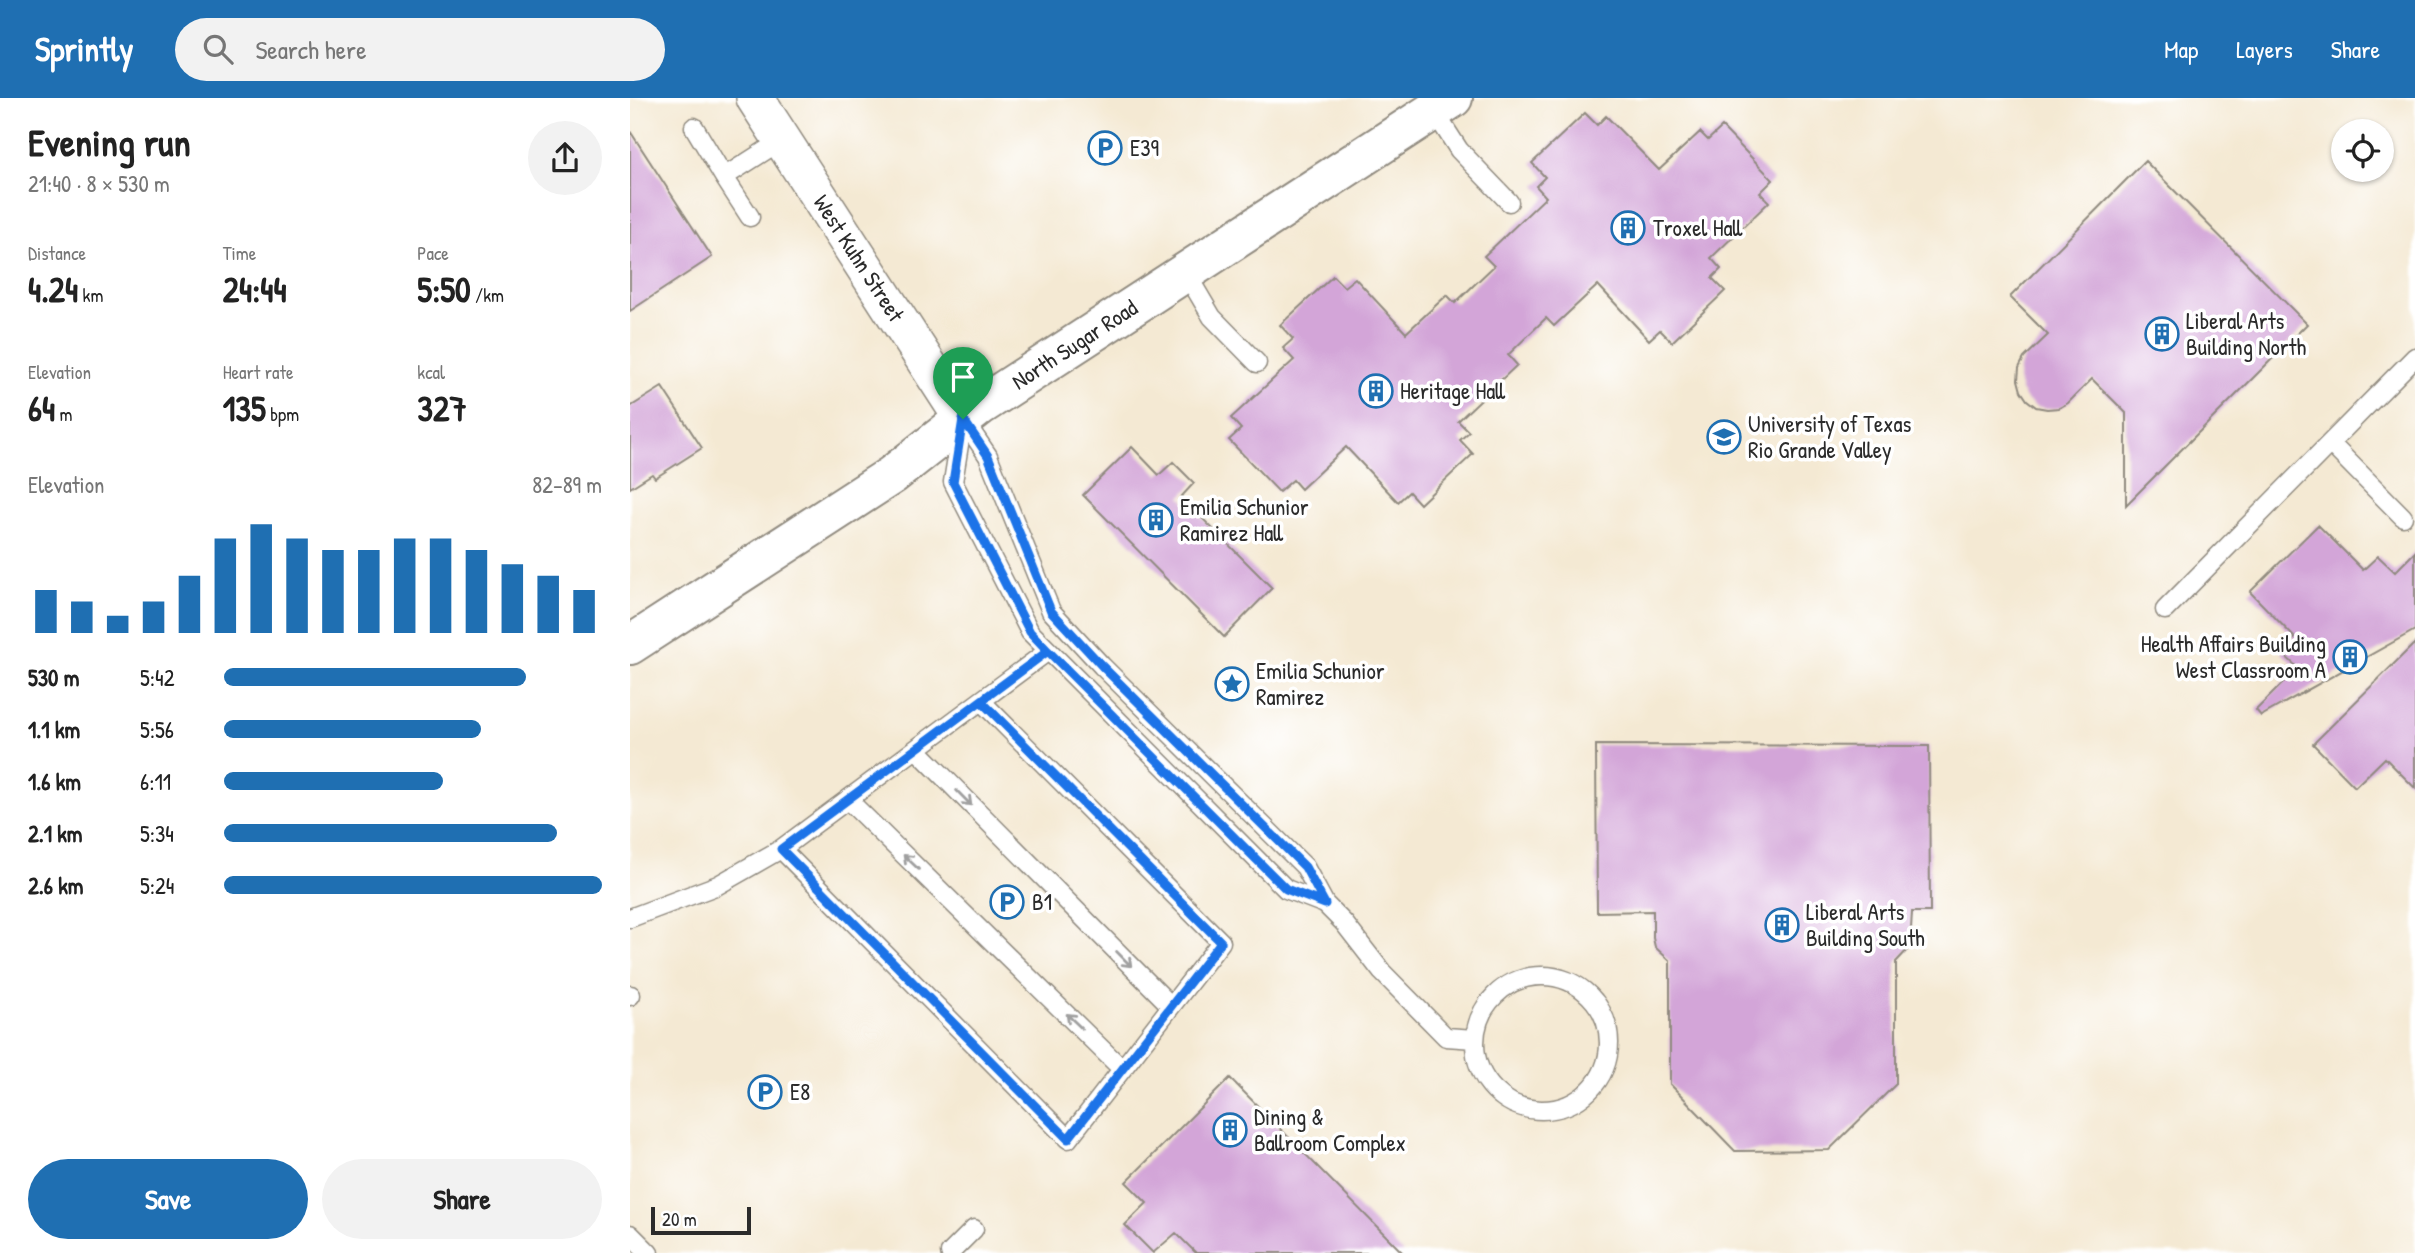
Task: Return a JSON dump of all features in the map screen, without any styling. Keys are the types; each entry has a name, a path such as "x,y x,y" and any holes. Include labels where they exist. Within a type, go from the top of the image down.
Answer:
{"street":[{"name":"West Kuhn Street","path":"757,99 963,419"},
{"name":"North Sugar Road","path":"630,645 892,475 980,406 1444,104"}],"lane":[{"path":"1444,104 1459,150 1509,202"},
{"path":"694,127 750,217"},
{"path":"724,177 782,139"},
{"path":"1186,272 1212,317 1257,363"},
{"path":"2165,610 2415,358"},
{"path":"963,419 988,456 1051,611 1102,666 1305,867 1325,904 1345,923 1382,972 1446,1037 1475,1040"},
{"path":"963,419 953,482 1030,632 1286,889 1325,904"},
{"path":"2330,443 2403,517"},
{"path":"1024,620 1051,611"},
{"path":"630,918 718,885 781,849 1048,651"},
{"path":"781,849 1068,1139 1221,942 981,701"},
{"path":"916,749 1171,1006"},
{"path":"848,800 1122,1069"},
{"path":"1529,976 1552,976 1574,983 1592,998 1601,1011 1609,1033 1609,1051 1603,1074 1579,1100 1558,1109 1537,1110 1514,1105 1488,1083 1478,1063 1475,1040 1479,1017 1492,997 1511,983 1529,976"},
{"path":"950,1253 974,1229"},
{"path":"630,1234 649,1253"}],"building":[{"path":"1585,113 1597,125 1606,116 1659,170 1700,132 1708,140 1722,127 1773,180 1760,193 1769,202 1711,258 1721,269 1712,278 1725,291 1672,342 1660,330 1649,340 1598,285 1554,326 1546,318 1508,355 1517,365 1458,421 1469,432 1460,440 1473,454 1420,504 1409,492 1398,502 1346,447 1301,489 1293,480 1279,492 1229,440 1241,429 1231,418 1294,360 1283,348 1293,339 1280,325 1333,276 1344,287 1355,278 1406,333 1447,295 1455,303 1494,266 1484,256 1546,197 1536,186 1545,177 1532,163"},
{"path":"630,131 712,257 630,311"},
{"name":"Liberal Arts Building North","path":"2145,161 2307,324 2126,505 2126,413 2092,379 2068,403 2059,408 2036,407 2027,400 2018,380 2019,368 2024,358 2048,335 2010,297"},
{"path":"662,387 702,448 655,478 652,474 630,488 630,407"},
{"name":"Emilia Schunior Ramirez Hall","path":"1132,447 1159,475 1173,462 1194,483 1181,497 1272,588 1224,637 1083,495"},
{"path":"2318,525 2363,570 2378,556 2395,572 2415,552 2415,630 2261,716 2256,710 2298,668 2281,652 2295,638 2250,592"},
{"path":"2415,643 2415,788 2385,758 2355,787 2313,744"},
{"name":"Liberal Arts Building South","path":"1596,745 1929,746 1930,912 1912,912 1910,947 1896,962 1896,1084 1829,1150 1735,1151 1670,1084 1670,961 1655,947 1653,911 1597,912"},
{"name":"Dining & Ballroom Complex","path":"1230,1078 1403,1253 1196,1253 1176,1233 1153,1253 1125,1225 1147,1203 1126,1182"}],"place":[{"name":"E39","path":"1105,148"},
{"name":"Troxel Hall","path":"1628,228"},
{"name":"Liberal Arts Building North","path":"2162,334"},
{"name":"Heritage Hall","path":"1376,391"},
{"name":"University of Texas Rio Grande Valley","path":"1724,437"},
{"name":"Emilia Schunior Ramirez Hall","path":"1156,520"},
{"name":"Health Affairs Building West Classroom A","path":"2350,657"},
{"name":"Emilia Schunior Ramirez","path":"1232,684"},
{"name":"B1","path":"1007,902"},
{"name":"Liberal Arts Building South","path":"1782,925"},
{"name":"E8","path":"765,1092"},
{"name":"Dining & Ballroom Complex","path":"1230,1130"}],"route":[{"path":"963,419 953,482 1030,632 1048,651 781,849 1068,1139 1221,942 981,701 1048,651 1286,889 1325,904 1305,867 1102,666 1051,611 1008,511 988,456 963,419"}]}
